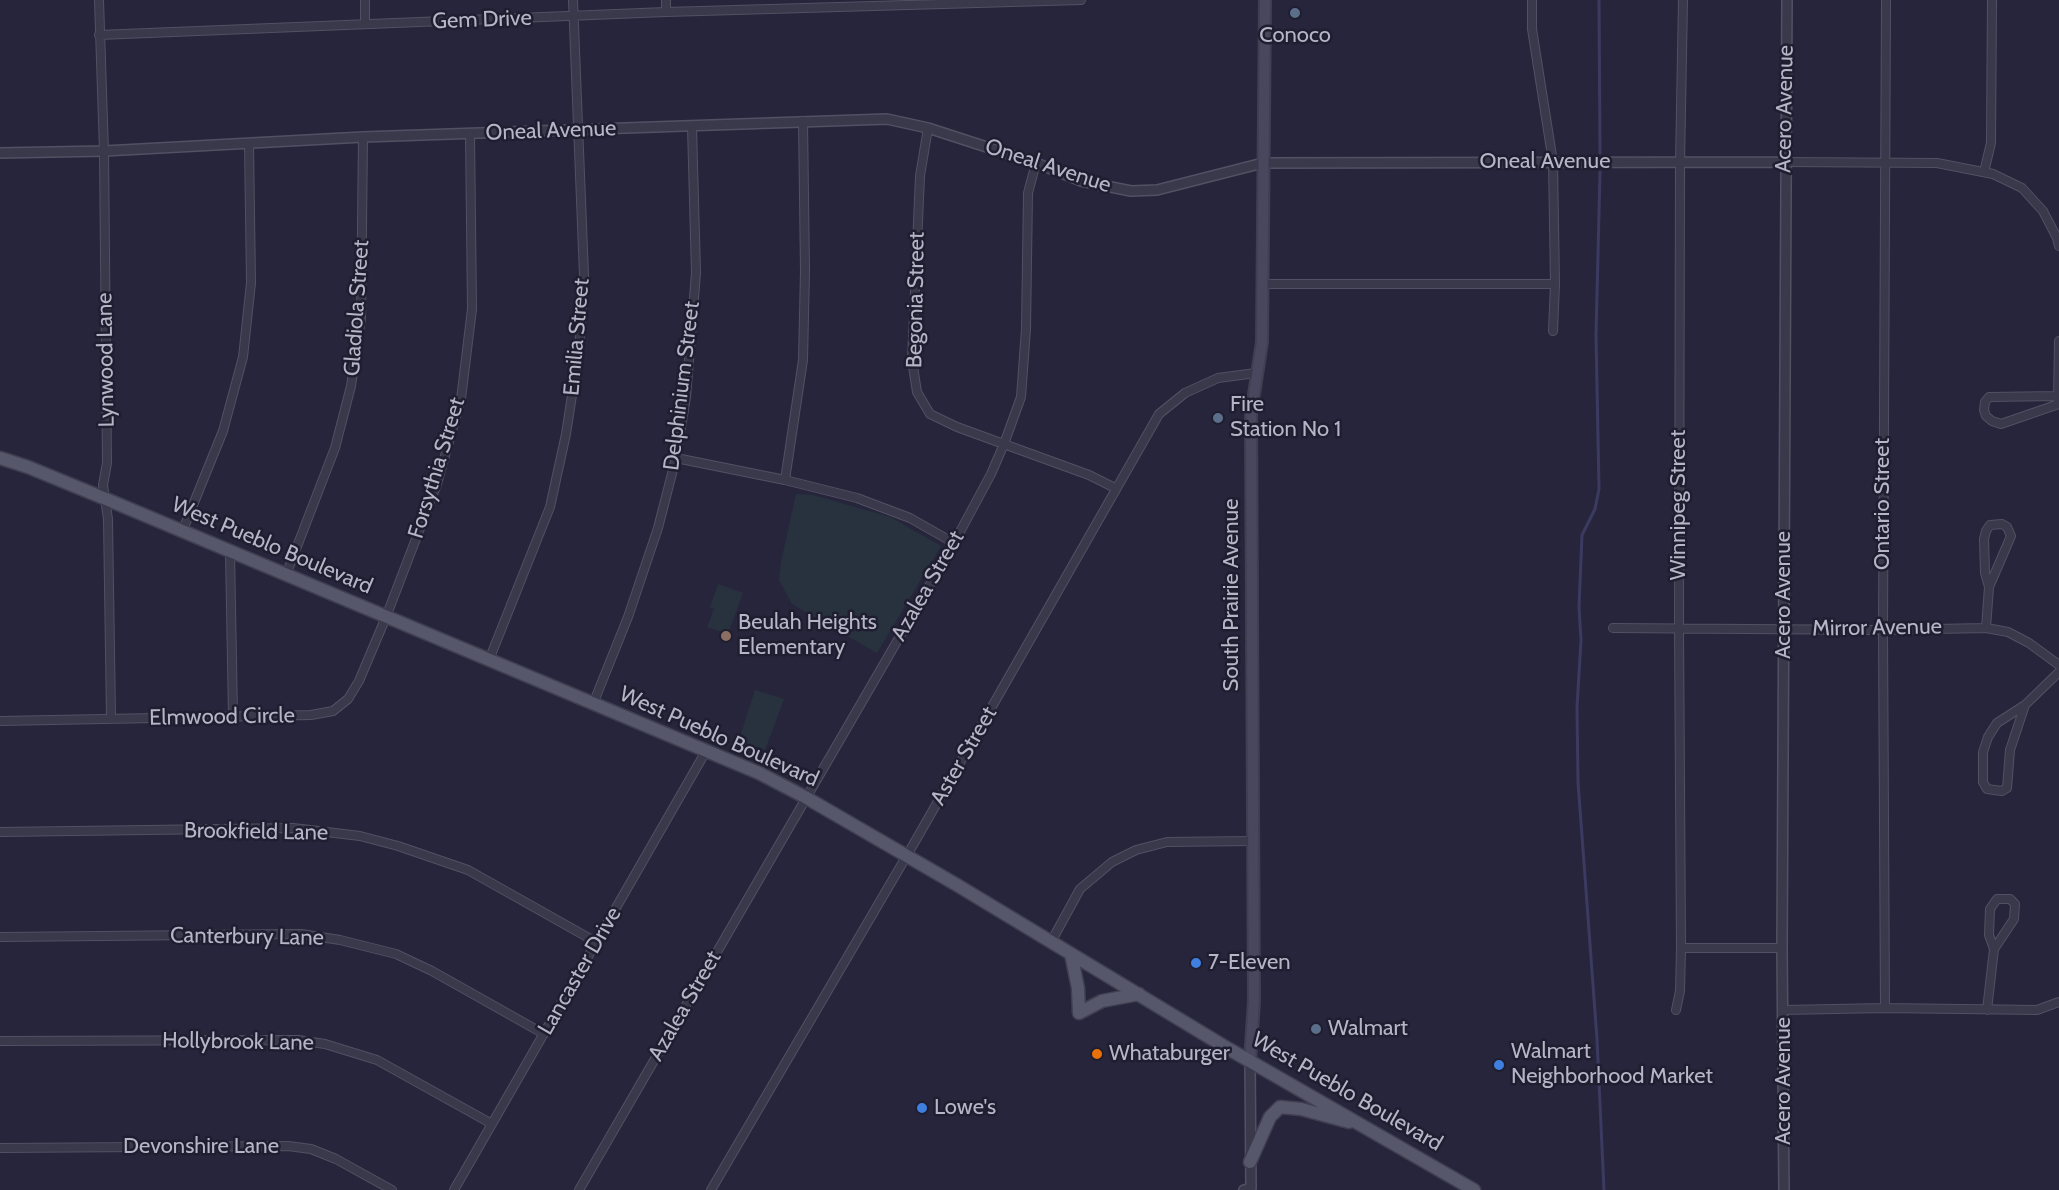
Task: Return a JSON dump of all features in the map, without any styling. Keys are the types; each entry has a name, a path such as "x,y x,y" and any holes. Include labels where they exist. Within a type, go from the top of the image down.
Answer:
{"main road":[{"name":"South Prairie Avenue","path":"1250,1061 1254,1001 1251,426 1262,342 1264,0"},
{"name":"West Pueblo Boulevard","path":"0,458 106,499 759,773 805,797 1250,1061 1474,1190"},
{"path":"1071,954 1079,994 1078,1013 1102,1001 1139,994"},
{"path":"1250,1162 1270,1118 1280,1107 1301,1109 1366,1127"}],"street":[{"name":"Lynwood Lane","path":"99,0 104,151 107,463 103,485 108,519 111,718"},
{"path":"365,0 365,24"},
{"name":"Emilia Street","path":"489,660 550,507 566,434 579,350 584,275 573,0"},
{"path":"666,0 666,12"},
{"name":"Gem Drive","path":"99,35 666,12 1081,0"},
{"path":"1532,0 1532,28 1553,162 1555,284 1553,331"},
{"name":"Winnipeg Street","path":"1676,1010 1680,991 1681,948 1678,628 1683,0"},
{"name":"Acero Avenue","path":"1784,1190 1782,948 1787,0"},
{"name":"Ontario Street","path":"1885,1008 1883,630 1886,0"},
{"path":"1984,172 1991,143 1992,0"},
{"name":"Oneal Avenue","path":"0,153 104,151 363,137 887,119 928,128 1036,163 1081,181 1131,191 1157,190 1263,163 1937,164 1993,174 2022,188 2043,211 2059,246"},
{"path":"785,480 803,360 806,271 803,121"},
{"name":"Delphinium Street","path":"593,704 658,528 676,458 686,398 696,273 692,127"},
{"name":"Begonia Street","path":"928,128 920,176 912,360 917,392 930,414 1089,475 1115,488"},
{"name":"Forsythia Street","path":"386,617 437,484 461,399 472,309 470,134"},
{"name":"Gladiola Street","path":"286,575 334,448 351,386 361,318 363,137"},
{"path":"182,532 223,431 243,357 251,283 249,143"},
{"name":"Azalea Street","path":"579,1190 954,543 991,474 1021,397 1026,329 1028,193 1036,163"},
{"path":"1263,284 1555,284"},
{"path":"2058,402 2059,341"},
{"name":"Aster Street","path":"711,1190 906,856 1159,414 1185,393 1218,378 1257,373"},
{"path":"1989,398 2058,402 2001,424 1992,422 1984,410 1985,402 1989,398"},
{"path":"676,458 785,480 857,498 910,518 954,543"},
{"path":"1986,628 1989,587 2011,536 2007,527 2002,524 1990,525 1984,539 1984,573 1989,587"},
{"path":"230,552 233,716"},
{"name":"Elmwood Circle","path":"0,721 310,715 333,711 354,692 386,617"},
{"name":"Mirror Avenue","path":"1613,628 1883,630 1986,628 2008,632 2018,637 2059,665"},
{"path":"2025,705 2010,750 2007,788 2002,791 1987,789 1983,782 1983,752 1988,737 1997,723 2025,705 2059,672"},
{"name":"Lancaster Drive","path":"454,1190 706,751"},
{"name":"Brookfield Lane","path":"0,832 293,828 360,836 398,846 468,870 596,942"},
{"path":"1051,942 1080,889 1112,862 1136,850 1167,842 1252,841"},
{"path":"1987,1010 1994,949 1989,935 1990,909 1997,899 2010,899 2015,904 2014,919 1994,949"},
{"name":"Canterbury Lane","path":"0,937 301,934 340,940 396,954 432,971 544,1034"},
{"path":"1681,948 1782,948"},
{"path":"1783,1010 1885,1008 2037,1010 2059,1002"},
{"name":"Hollybrook Lane","path":"0,1041 298,1040 325,1044 377,1060 492,1124"},
{"name":"South Prairie Avenue","path":"1248,1189 1250,1061"},
{"name":"Devonshire Lane","path":"0,1148 288,1146 311,1149 336,1159 392,1190"}],"shaded area":[{"path":"796,494 813,495 890,517 941,546 877,653 792,604 779,580"},
{"path":"718,584 743,593 728,634 707,627 714,609 710,607"},
{"path":"755,690 784,699 765,750 739,740"}],"waterway":[{"path":"1599,0 1600,153"},
{"path":"1600,172 1596,335 1599,489 1595,509 1582,535 1579,607 1581,640 1577,707 1578,782 1597,1039 1604,1190"}],"place":[{"name":"Conoco","path":"1295,13"},
{"name":"Fire Station No 1","path":"1218,418"},
{"name":"Beulah Heights Elementary","path":"726,636"},
{"name":"7-Eleven","path":"1196,963"},
{"name":"Walmart","path":"1316,1029"},
{"name":"Whataburger","path":"1097,1054"},
{"name":"Walmart Neighborhood Market","path":"1499,1065"},
{"name":"Lowe's","path":"922,1108"}]}
